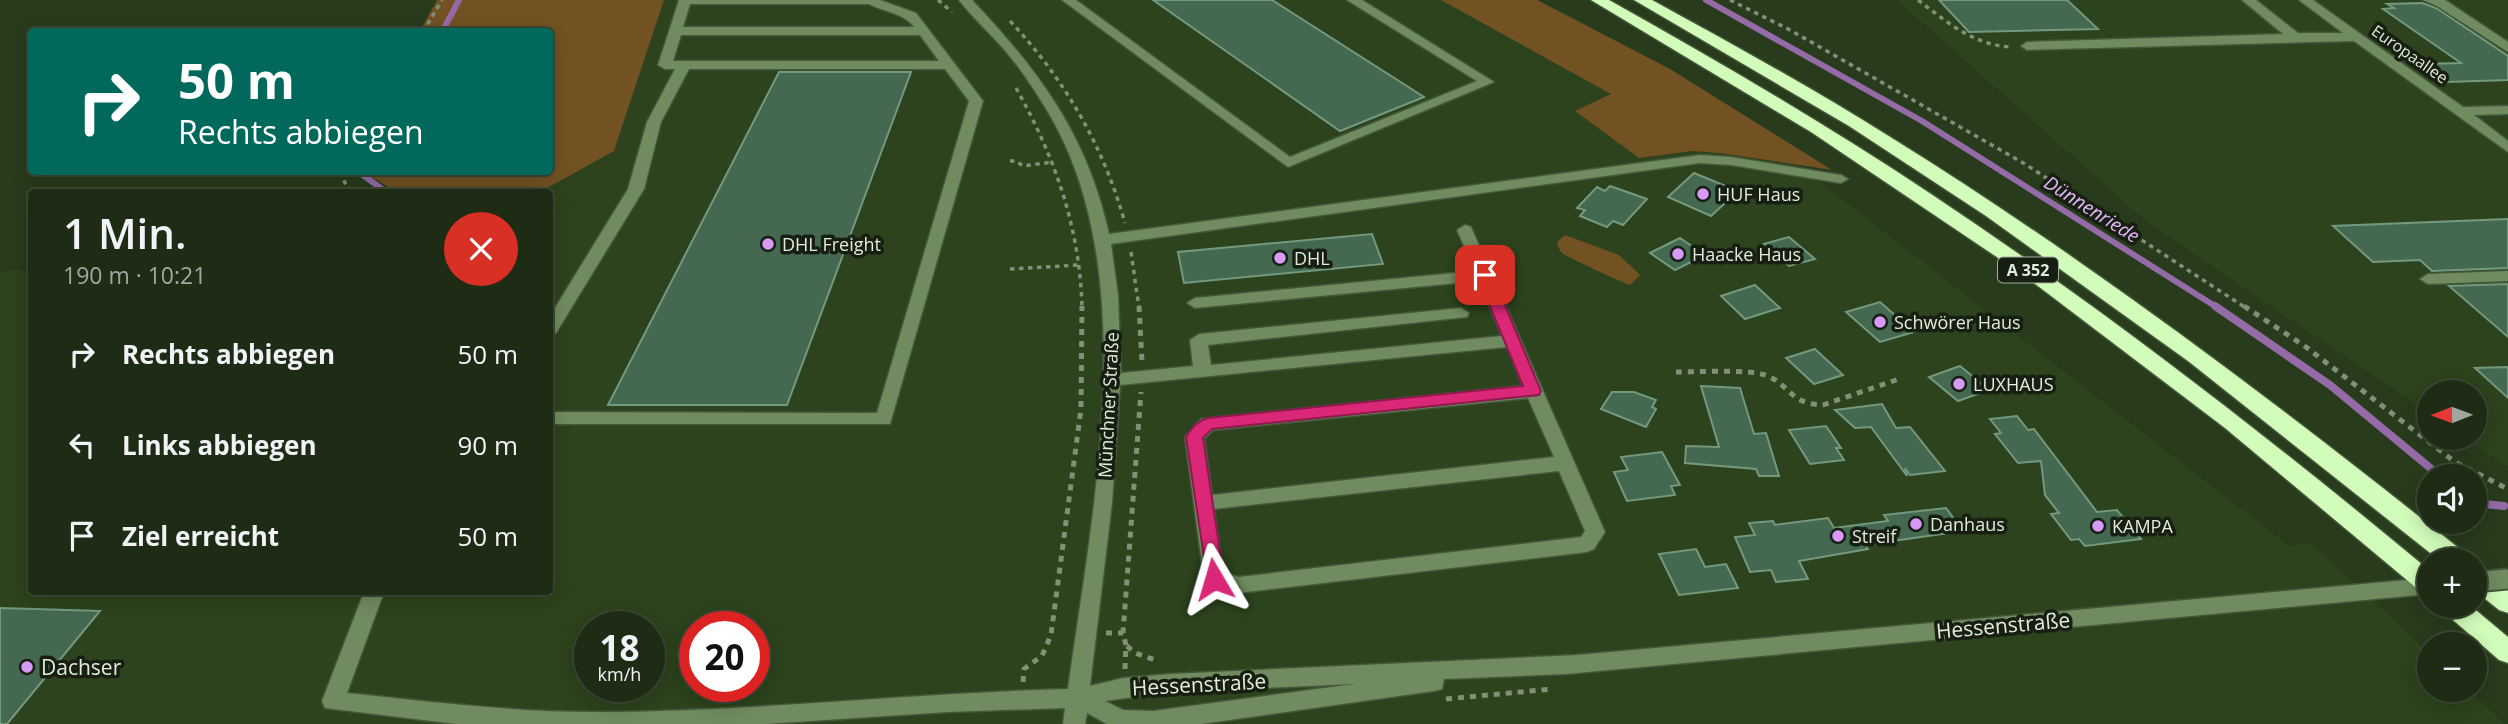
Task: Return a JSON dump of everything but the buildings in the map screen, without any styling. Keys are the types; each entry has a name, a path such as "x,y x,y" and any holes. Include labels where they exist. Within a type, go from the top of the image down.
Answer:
{"highway":[{"name":"A 352","path":"1598,0 1682,46 1821,130 2008,255 2172,376 2367,530 2417,574"},
{"name":"A 352","path":"1641,0 1923,165 2037,242 2208,365 2441,548"},
{"path":"2487,586 2508,603"},
{"path":"2468,618 2508,652"}],"street":[{"path":"553,418 884,419 976,101 949,65 923,31 912,16 885,8 871,0 685,0 665,65 949,65"},
{"name":"Münchner Straße","path":"965,0 1021,59 1054,108 1082,167 1103,240 1112,305 1113,380 1104,482 1074,724"},
{"path":"1068,0 1288,163 1487,82 1353,0"},
{"path":"2248,0 2295,37"},
{"name":"Europaallee","path":"2305,0 2508,148"},
{"path":"2429,0 2441,3 2508,48"},
{"path":"676,31 923,31"},
{"path":"2027,46 2356,37"},
{"path":"553,324 636,189 653,122 684,65"},
{"path":"2460,111 2508,110"},
{"path":"1103,240 1700,159 1731,161 1841,179"},
{"path":"1465,230 1595,532 1587,544 1239,585 1214,579 1194,437 1208,424 1533,391"},
{"path":"1195,303 1485,275"},
{"path":"2428,279 2508,276"},
{"path":"1203,372 1199,340 1461,313"},
{"path":"1113,380 1513,341"},
{"path":"1205,503 1565,463"},
{"path":"2487,581 2508,579"},
{"name":"Hessenstraße","path":"1078,698 1121,720 1153,721 1275,702 1577,664 2417,587"},
{"path":"373,595 333,701 489,718 605,722 695,719 948,702 1078,698"},
{"name":"Hessenstraße","path":"1078,698 1123,687 1170,683 1577,664"}],"path":[{"path":"425,28 442,0"},
{"path":"938,0 959,18"},
{"path":"1730,0 1790,30 2025,164 2306,347 2455,462 2508,489"},
{"path":"1918,0 1976,42 1997,47 2027,46"},
{"path":"1013,83 1037,124 1061,182 1079,265 1085,317 1083,380 1049,648 1039,662 1024,669 1020,700"},
{"path":"1010,161 1016,161 1023,166 1053,162"},
{"path":"1010,270 1079,265"},
{"path":"1676,372 1763,374 1800,403 1810,406 1823,405 1899,379"},
{"path":"1126,645 1135,653 1155,660"}],"shaded area":[{"path":"437,0 664,0 614,151 545,189 392,189 368,175 553,175 553,28 422,28"},
{"path":"664,0 1538,0 1581,21 1762,137 2289,546 2311,543 2417,642 2417,702 2481,702 2505,724 0,724 0,272 28,269 28,595 553,595 553,189 545,189 614,151"},
{"path":"1441,0 1537,0 1670,69 1832,170 1692,151 1639,158 1575,111 1611,94"},
{"path":"1897,0 2508,0 2508,467 2483,450 2487,450 2487,380 2417,380 2417,405 2147,222"},
{"path":"1565,235 1619,255 1640,275 1630,285 1565,255 1560,251 1557,242"}],"waterway":[{"path":"444,28 459,0"},
{"name":"Dünnenriede","path":"1706,0 1922,121 2217,307"},
{"path":"363,175 382,189"},
{"name":"Dünnenriede","path":"2217,307 2330,385 2425,464"},
{"name":"Dünnenriede","path":"2487,504 2504,506"}],"place":[{"name":"HUF Haus","path":"1703,194"},
{"name":"DHL Freight","path":"768,244"},
{"name":"Haacke Haus","path":"1678,254"},
{"name":"DHL","path":"1280,258"},
{"name":"Schwörer Haus","path":"1880,322"},
{"name":"LUXHAUS","path":"1959,384"},
{"name":"Danhaus","path":"1916,524"},
{"name":"KAMPA","path":"2098,526"},
{"name":"Streif","path":"1838,536"},
{"name":"Dachser","path":"27,667"}],"route":[{"path":"1214,579 1194,437 1208,424 1533,391 1485,275"}]}
